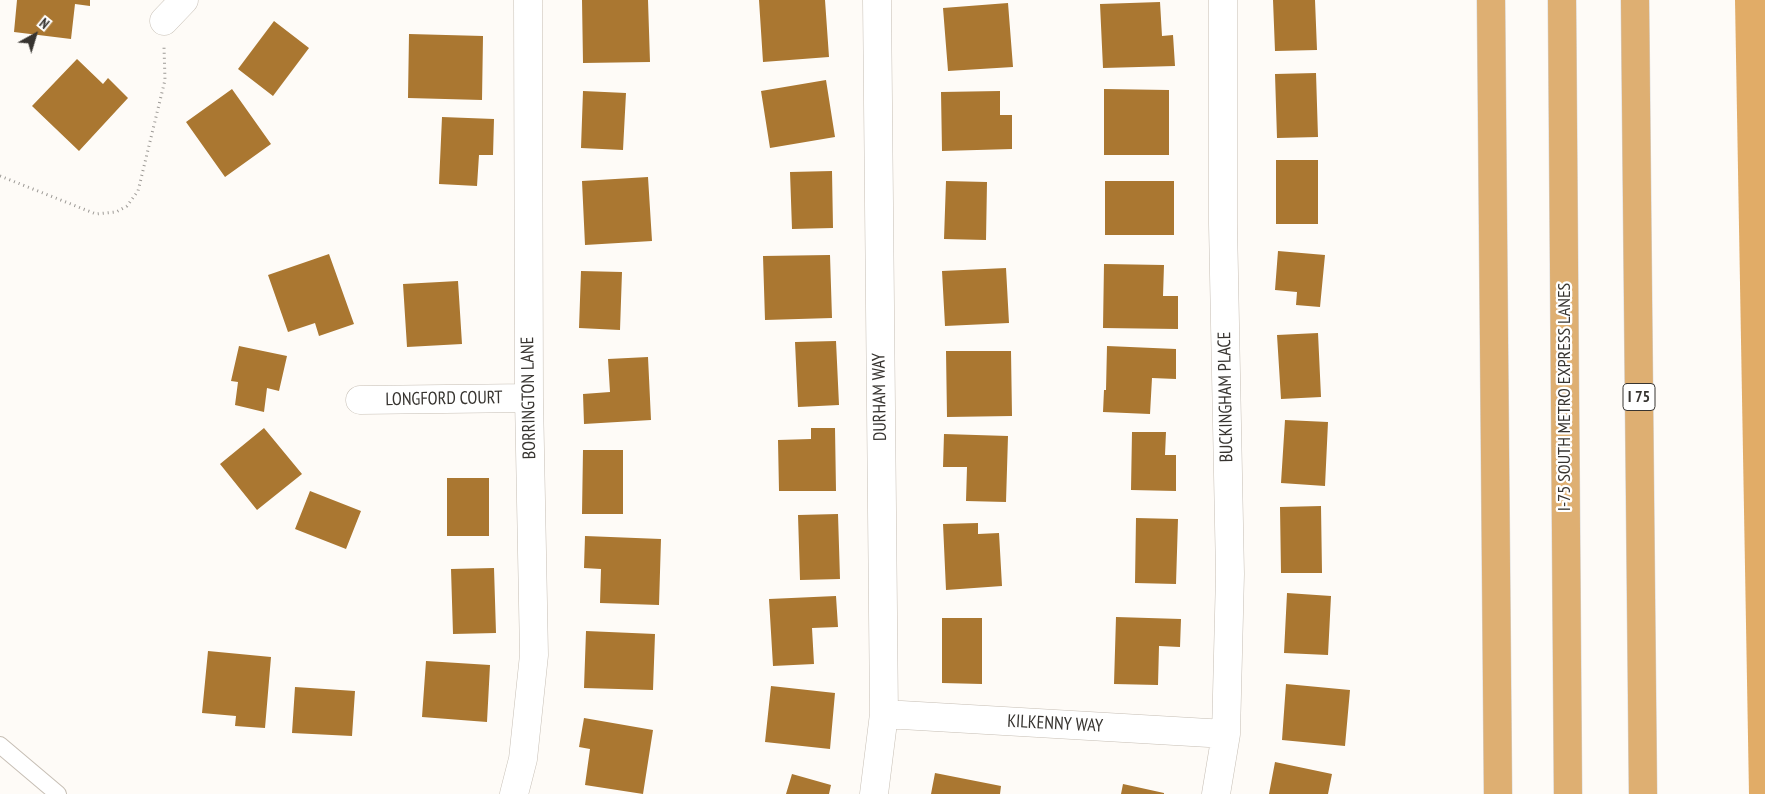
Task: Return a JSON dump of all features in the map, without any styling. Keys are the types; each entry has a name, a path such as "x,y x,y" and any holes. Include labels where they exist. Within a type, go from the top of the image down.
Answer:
{"highway":[{"path":"1491,0 1498,794"},
{"name":"I-75 SOUTH METRO EXPRESS LANES","path":"1562,0 1568,794"},
{"name":"I 75","path":"1635,0 1643,794"}],"street":[{"path":"164,21 184,0"},
{"name":"BORRINGTON LANE","path":"514,794 523,759 534,655 529,398 528,0"},
{"name":"DURHAM WAY","path":"874,794 884,714 877,0"},
{"name":"BUCKINGHAM PLACE","path":"1216,794 1226,734 1230,574 1223,224 1223,0"},
{"name":"LONGFORD COURT","path":"360,400 529,398"},
{"name":"KILKENNY WAY","path":"884,714 1226,734"}],"lane":[{"path":"0,745 58,794"}],"path":[{"path":"0,176 96,214 116,212 127,206 138,191 165,80 164,21"}],"shaded area":[{"path":"1735,0 1765,0 1765,794 1749,794"}],"building":[{"path":"17,0 90,0 90,6 75,4 71,39 14,32"},
{"path":"582,0 648,0 650,62 583,63"},
{"path":"759,0 825,0 829,57 763,62"},
{"path":"1273,0 1315,0 1317,50 1275,51"},
{"path":"1160,2 1162,36 1173,35 1175,66 1103,68 1100,4"},
{"path":"1008,3 1013,67 948,71 943,8"},
{"path":"274,21 309,48 273,96 238,69"},
{"path":"409,34 483,36 482,100 408,98"},
{"path":"77,59 103,84 108,78 128,98 79,151 32,106"},
{"path":"1316,73 1318,137 1277,138 1275,74"},
{"path":"826,80 835,137 770,148 761,91"},
{"path":"232,89 271,144 225,177 186,122"},
{"path":"1104,89 1169,90 1169,155 1104,155"},
{"path":"583,91 626,93 623,150 581,148"},
{"path":"1000,91 1000,115 1012,115 1012,149 942,151 941,92"},
{"path":"442,117 494,119 493,155 479,155 477,186 439,184"},
{"path":"1276,160 1318,160 1318,224 1276,224"},
{"path":"832,171 833,228 792,229 790,172"},
{"path":"648,177 652,241 585,245 582,181"},
{"path":"946,181 987,182 986,240 944,239"},
{"path":"1105,181 1174,181 1174,235 1105,235"},
{"path":"1278,251 1325,255 1320,307 1296,305 1297,292 1275,290"},
{"path":"329,254 354,324 319,336 315,323 288,332 268,275"},
{"path":"830,255 832,318 765,320 763,256"},
{"path":"1104,264 1164,265 1163,296 1178,296 1178,329 1103,328"},
{"path":"1006,268 1009,323 945,326 942,271"},
{"path":"581,271 622,272 620,330 579,328"},
{"path":"458,281 462,344 407,347 403,284"},
{"path":"1318,333 1321,397 1281,399 1277,335"},
{"path":"836,341 839,405 798,407 795,342"},
{"path":"239,346 287,356 279,391 267,388 264,412 235,405 238,382 231,381"},
{"path":"1107,346 1176,349 1176,379 1152,378 1150,414 1103,412 1104,390 1106,390"},
{"path":"946,351 1011,351 1012,416 947,417"},
{"path":"648,357 651,420 584,424 583,394 610,392 608,359"},
{"path":"1285,420 1328,422 1325,486 1281,483"},
{"path":"264,428 302,474 257,510 220,464"},
{"path":"811,428 835,428 836,491 779,491 778,440 811,439"},
{"path":"1132,432 1166,432 1165,455 1176,455 1176,491 1131,490"},
{"path":"944,434 1008,436 1006,502 966,501 967,467 943,467"},
{"path":"583,450 623,450 623,514 582,514"},
{"path":"447,478 489,478 489,536 447,536"},
{"path":"310,491 361,511 346,549 295,529"},
{"path":"1321,506 1322,573 1281,573 1280,507"},
{"path":"838,514 840,579 800,580 798,515"},
{"path":"1136,518 1178,519 1176,584 1135,583"},
{"path":"978,523 978,534 999,533 1002,586 946,590 943,524"},
{"path":"585,536 661,539 659,605 600,603 601,569 584,568"},
{"path":"494,568 496,633 453,634 451,569"},
{"path":"1287,593 1331,596 1328,655 1284,653"},
{"path":"836,596 838,627 812,628 814,664 773,666 769,599"},
{"path":"1116,617 1181,619 1180,647 1159,646 1158,685 1114,684"},
{"path":"942,618 982,618 982,684 942,683"},
{"path":"586,631 655,634 653,690 584,688"},
{"path":"208,651 271,657 265,728 235,726 236,716 202,713"},
{"path":"426,661 490,665 487,722 422,717"},
{"path":"1286,684 1350,690 1345,746 1282,740"},
{"path":"771,686 835,693 830,749 765,742"},
{"path":"295,687 355,691 352,736 292,733"},
{"path":"584,718 653,730 643,794 585,785 590,749 579,747"},
{"path":"1275,762 1332,774 1328,794 1269,794"},
{"path":"935,773 1001,786 1000,794 931,794"},
{"path":"792,774 831,785 829,794 786,794"},
{"path":"1123,784 1164,793 1164,794 1121,794"}]}
